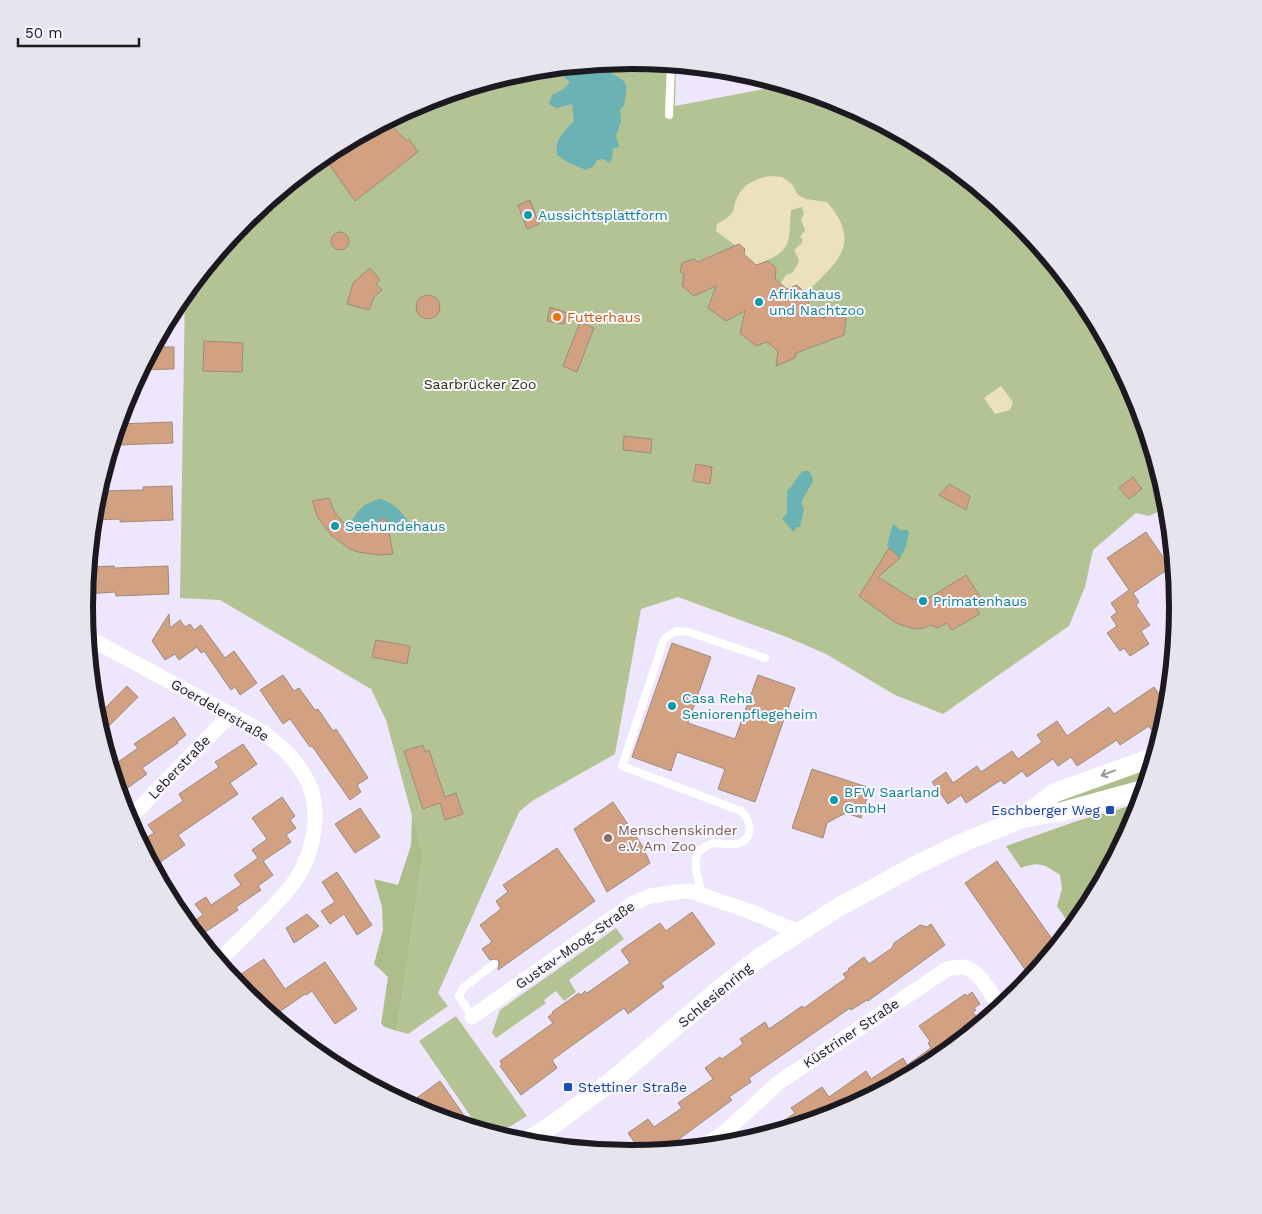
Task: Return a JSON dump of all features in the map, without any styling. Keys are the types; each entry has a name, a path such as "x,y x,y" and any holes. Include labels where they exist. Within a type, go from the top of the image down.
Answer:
{"street":[{"name":"Goerdelerstraße","path":"94,641 263,732 285,749 304,774 313,796 316,824 310,849 301,870 288,890 222,958"},
{"name":"Leberstraße","path":"134,814 231,714"},
{"path":"1021,819 1054,793 1147,760"},
{"path":"1021,819 1062,812 1137,791"},
{"name":"Schlesienring","path":"534,1136 612,1081 722,987 762,956 798,932 839,907 918,864 962,843 1021,819"},
{"name":"Gustav-Moog-Straße","path":"472,1017 634,903 650,896 690,892 749,911 798,932"},
{"name":"Küstriner Straße","path":"715,1139 725,1132 778,1083 947,969 962,967 970,969 979,977 996,1003"}],"lane":[{"path":"669,116 671,70"},
{"path":"702,895 696,864 698,854 712,843 735,845 742,842 750,832 747,816 741,811 622,766 664,639 676,631 689,632 765,658"},
{"path":"472,1017 459,996 463,988 494,964"}],"green space":[{"name":"Saarbrücker Zoo","path":"631,69 676,71 675,106 772,88 804,97 869,124 930,159 959,180 1012,226 1036,252 1079,308 1114,369 1128,401 1141,434 1160,511 1149,516 1136,513 1093,550 1085,587 1069,626 943,714 895,695 826,654 789,638 678,597 641,609 615,754 532,801 519,812 438,993 448,1006 408,1034 397,1031 423,856 386,720 371,689 220,600 180,598 185,306 204,279 250,226 276,202 332,159 362,141 393,124 458,97 526,79 561,73"},
{"path":"616,928 624,939 569,980 576,992 564,1001 556,991 544,1000 546,1003 496,1038 492,1033 500,1010"},
{"path":"456,1016 527,1116 503,1130 474,1122 419,1041"}],"shaded area":[{"path":"602,70 620,78 626,85 624,106 620,109 621,121 616,136 619,147 613,148 612,159 609,163 604,159 597,160 594,166 586,170 569,163 557,155 558,140 574,121 572,104 556,108 549,104 552,95 564,89 570,82 560,73"},
{"path":"803,471 809,471 813,479 801,502 804,509 800,527 796,527 794,532 782,519 787,513 787,491"},
{"path":"379,499 396,507 408,521 392,529 377,524 368,530 360,530 358,533 349,526 361,509 368,503"},
{"path":"893,523 900,530 907,530 909,533 906,546 900,558 887,546"},
{"path":"1144,768 1140,782 1058,804 1057,800"},
{"path":"1131,806 1114,845 1079,906 1068,922 1057,906 1062,889 1060,875 1050,868 1037,864 1021,868 1006,846 1077,821"},
{"path":"412,814 423,856 397,1031 381,1024 388,977 374,964 383,930 382,907 374,879 398,885 411,845"}],"sand":[{"path":"772,176 782,177 792,184 798,195 806,199 827,202 838,217 843,230 842,252 836,262 806,293 797,285 787,289 780,284 786,275 792,273 798,264 799,260 794,250 801,244 803,240 800,237 805,230 801,220 804,214 802,207 791,210 788,240 783,251 756,265 744,254 745,249 739,245 736,246 716,231 717,224 732,213 741,191 749,183"},
{"path":"1001,386 1013,402 1010,410 995,414 984,398"}],"building":[{"path":"391,125 407,141 409,139 418,152 355,201 329,164 339,155"},
{"name":"Aussichtsplattform","path":"530,200 539,224 527,229 518,205"},
{"path":"336,232 344,232 349,237 347,248 336,250 331,245 331,237"},
{"name":"Afrikahaus und Nachtzoo","path":"739,244 745,249 744,254 756,265 768,261 776,268 775,279 787,289 797,285 809,297 808,307 823,318 838,313 846,319 844,335 796,353 795,358 776,366 778,351 767,342 756,346 740,333 745,311 726,321 708,308 716,286 694,296 682,286 684,274 680,272 682,263 694,259 698,262"},
{"path":"370,268 380,280 376,284 382,290 374,297 369,310 347,304 353,283"},
{"path":"428,295 437,298 440,307 437,316 428,319 419,316 416,307 419,298"},
{"name":"Futterhaus","path":"550,307 567,313 564,324 547,321"},
{"path":"580,322 594,328 577,372 563,366"},
{"path":"204,341 243,343 242,372 203,371"},
{"path":"162,344 164,344 164,347 174,347 174,369 148,370"},
{"path":"172,422 173,443 118,445 125,424"},
{"path":"624,436 652,439 651,453 623,450"},
{"path":"696,464 712,467 710,484 693,481"},
{"path":"1133,477 1142,489 1129,499 1119,488"},
{"path":"949,484 970,496 966,510 939,495"},
{"path":"172,486 173,520 120,522 120,519 100,520 106,491 143,490 143,487"},
{"name":"Seehundehaus","path":"329,498 334,511 346,526 354,530 368,530 385,517 393,554 379,555 358,552 350,549 332,536 318,518 312,501"},
{"path":"1146,532 1163,557 1167,555 1168,569 1133,593 1139,602 1136,605 1150,625 1141,631 1149,644 1130,656 1124,648 1120,651 1107,633 1117,626 1111,617 1117,612 1111,603 1129,590 1107,558"},
{"name":"Primatenhaus","path":"889,548 900,558 878,577 913,599 927,599 966,575 984,603 976,607 980,614 952,630 947,623 938,628 930,625 914,629 896,623 859,596"},
{"path":"168,566 169,594 116,596 115,592 93,593 94,567"},
{"path":"169,614 170,628 180,620 185,627 190,624 194,630 201,625 225,658 234,651 257,683 240,695 235,687 231,690 204,651 201,653 197,647 179,660 175,654 165,660 152,641"},
{"path":"376,640 410,646 407,664 372,657"},
{"name":"Casa Reha Seniorenpflegeheim","path":"672,643 711,657 688,723 735,739 758,675 795,688 755,802 718,789 725,769 677,752 671,771 632,757"},
{"path":"283,675 294,691 299,688 315,710 318,709 333,731 336,729 368,778 357,785 361,792 350,800 312,746 310,747 290,719 283,724 260,690"},
{"path":"127,686 138,697 107,728 103,710"},
{"path":"1154,687 1161,698 1155,731 1153,732 1149,726 1120,745 1117,740 1077,766 1071,757 1058,766 1053,759 1027,777 1022,771 1004,784 1001,780 966,803 961,795 948,804 932,782 946,772 953,783 977,766 981,772 1012,751 1018,759 1042,742 1037,735 1057,721 1067,736 1109,707 1114,714"},
{"path":"174,717 186,735 178,743 142,768 147,774 125,790 116,763 138,748 134,744"},
{"path":"243,744 257,764 230,783 238,794 178,835 185,845 159,863 145,838 154,833 148,825 183,801 179,794 219,767 215,762"},
{"path":"423,745 425,752 429,750 445,797 456,793 463,814 445,820 440,803 423,809 404,751"},
{"name":"BFW Saarland GmbH","path":"812,769 870,788 861,818 846,813 836,818 827,823 823,838 792,828"},
{"path":"282,797 295,816 290,820 296,828 286,835 291,842 263,861 273,875 258,886 261,890 236,907 238,910 203,934 194,921 203,915 195,904 206,897 211,905 241,885 234,875 258,858 252,850 267,839 252,818"},
{"name":"Menschenskinder e.V. Am Zoo","path":"613,802 643,847 650,863 607,892 574,829"},
{"path":"360,808 380,837 355,853 335,824"},
{"path":"557,848 595,901 498,970 499,961 496,959 490,960 482,949 492,942 480,925 501,909 496,901 508,892 503,885"},
{"path":"997,861 1053,941 1027,972 965,883"},
{"path":"337,872 372,925 357,935 344,914 330,924 321,911 335,902 322,882"},
{"path":"692,912 715,944 661,983 664,987 628,1014 624,1008 552,1060 557,1068 521,1095 500,1066 502,1064 500,1061 553,1023 548,1017 552,1012 579,993 581,995 585,991 587,993 630,963 621,950 660,923 666,931"},
{"path":"307,914 319,926 294,943 286,928"},
{"path":"931,924 945,945 868,1001 851,1010 850,1008 749,1078 751,1082 729,1097 732,1100 673,1143 636,1145 628,1133 648,1119 654,1127 682,1108 678,1103 713,1079 705,1068 743,1044 740,1039 765,1022 769,1029 802,1006 804,1008 846,978 843,974 864,957 869,964 920,925 927,927"},
{"path":"264,959 285,989 325,962 357,1009 335,1024 312,991 277,1013 253,991 241,974"},
{"path":"972,992 980,1004 974,1008 976,1010 973,1012 978,1019 930,1055 869,1090 804,1117 778,1125 795,1113 791,1108 822,1087 829,1097 866,1071 871,1079 903,1058 907,1065 931,1048 928,1043 930,1041 919,1026 965,994 967,996"},
{"path":"440,1081 467,1120 458,1117 415,1099"}],"place":[{"name":"Aussichtsplattform","path":"528,215"},
{"name":"Afrikahaus und Nachtzoo","path":"759,302"},
{"name":"Futterhaus","path":"557,317"},
{"name":"Seehundehaus","path":"335,526"},
{"name":"Primatenhaus","path":"923,601"},
{"name":"Casa Reha Seniorenpflegeheim","path":"672,706"},
{"name":"BFW Saarland GmbH","path":"834,800"},
{"name":"Eschberger Weg","path":"1110,810"},
{"name":"Menschenskinder e.V. Am Zoo","path":"608,838"},
{"name":"Stettiner Straße","path":"568,1087"}]}
